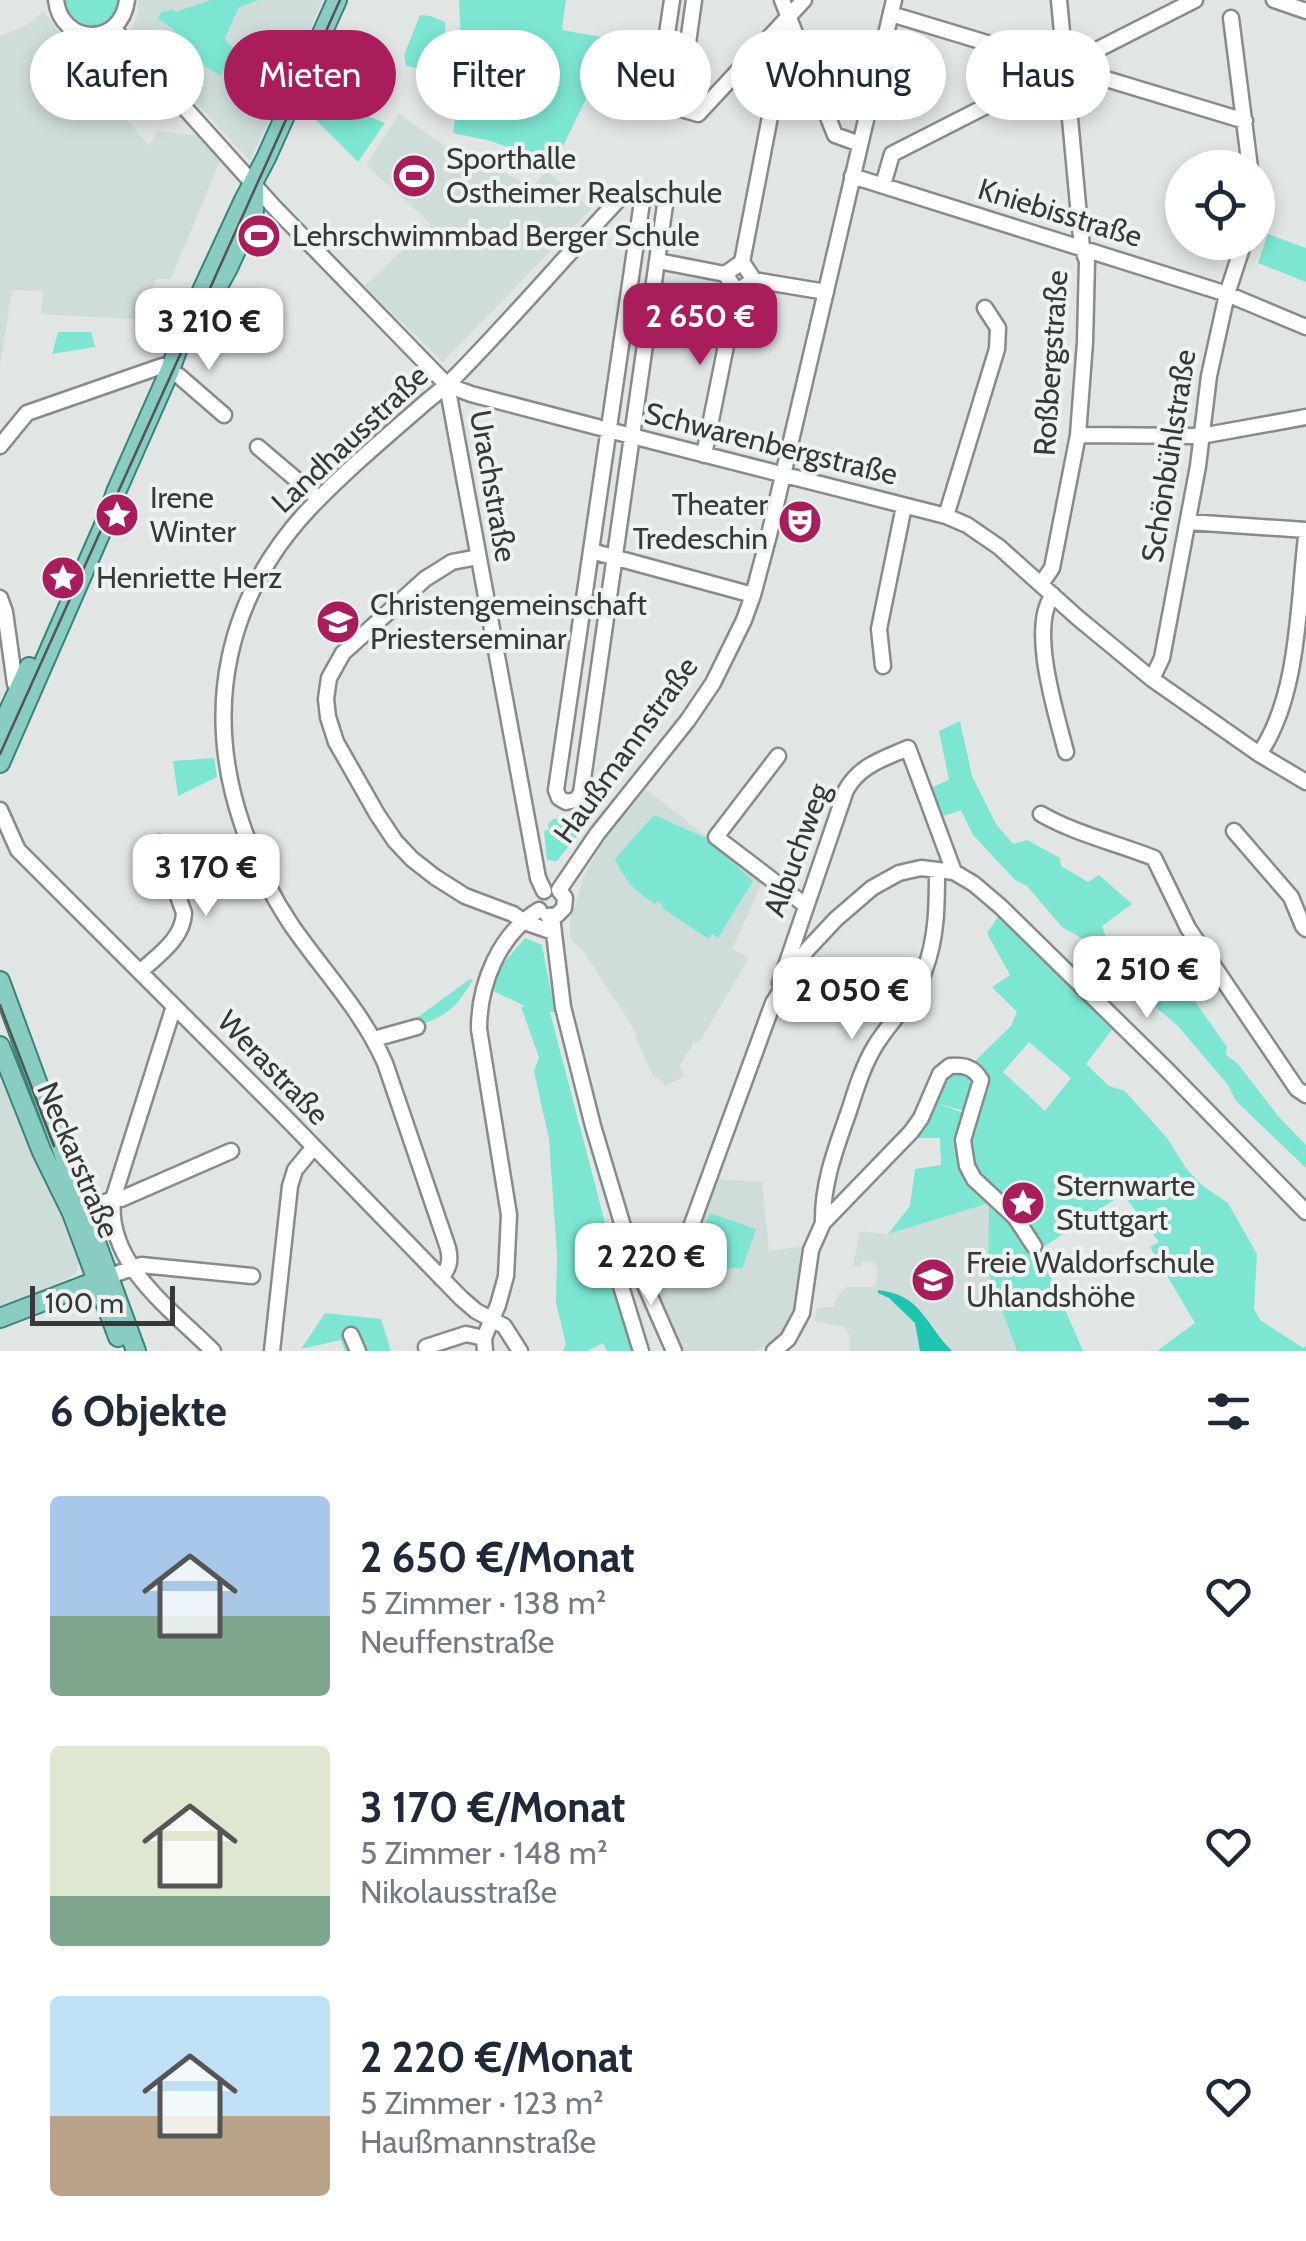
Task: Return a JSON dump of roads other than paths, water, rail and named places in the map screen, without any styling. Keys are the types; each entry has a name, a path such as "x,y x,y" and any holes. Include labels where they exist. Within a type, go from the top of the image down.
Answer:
{"main road":[{"path":"0,730 26,688 108,516 187,322 337,0"},
{"path":"0,763 26,688"},
{"name":"Neckarstraße","path":"0,982 62,1145 63,1175 72,1213 136,1351"},
{"name":"Neckarstraße","path":"0,1046 42,1152 91,1208 103,1278 124,1351"},
{"path":"42,1152 55,1158 62,1145"},
{"path":"0,1318 103,1278"}],"street":[{"path":"55,1 66,23 79,32 96,34 114,29 122,20 127,0"},
{"path":"668,30 672,0"},
{"path":"690,30 694,0"},
{"path":"782,0 836,135 860,144"},
{"path":"711,100 804,0"},
{"name":"Roßbergstraße","path":"1059,0 1063,30"},
{"path":"1110,44 1195,0"},
{"path":"1274,0 1306,12"},
{"path":"893,7 966,33"},
{"name":"Haußmannstraße","path":"551,891 699,705 735,642 754,594 893,7"},
{"path":"725,274 742,262 789,18"},
{"path":"1231,18 1248,150"},
{"name":"Schwarenbergstraße","path":"114,29 314,248 447,385 946,516 982,534 1152,678 1259,754 1306,782"},
{"path":"1110,80 1244,121"},
{"path":"883,185 892,154 966,117"},
{"name":"Roßbergstraße","path":"1040,584 1052,568 1078,435 1086,262 1071,120"},
{"name":"Kniebisstraße","path":"852,176 1227,294 1306,327"},
{"path":"643,195 666,198 658,261 581,793 576,800 566,802 558,798 556,790 643,195"},
{"name":"Landhausstraße","path":"441,1278 448,1269 448,1248 374,1040 282,910 242,824 224,754 222,710 226,673 244,609 276,550 320,499 447,385 619,199 643,195"},
{"name":"Schönbühlstraße","path":"1152,678 1162,658 1188,522 1209,376 1238,260"},
{"path":"658,261 725,274 737,292"},
{"path":"742,262 754,280"},
{"path":"704,455 737,292 754,280 826,292"},
{"path":"946,516 997,350 998,328 985,308"},
{"path":"0,446 27,413 162,366 224,415"},
{"name":"Urachstraße","path":"447,385 538,878 551,891"},
{"path":"1078,435 1201,436 1306,417"},
{"path":"258,447 320,499"},
{"path":"883,666 879,629 904,506"},
{"path":"1188,522 1306,533 1292,692 1259,754"},
{"path":"591,551 754,594"},
{"path":"478,557 452,562 425,579 351,644 331,671 326,707 336,742 377,814 403,850 426,870 454,890 524,922 548,919 562,912 566,904 563,894 551,891 538,900 548,919 563,1006 631,1253 674,1351"},
{"path":"1053,595 1044,614 1046,675 1066,752"},
{"path":"2,608 15,684 26,688"},
{"path":"573,676 596,678"},
{"name":"Albuchweg","path":"773,1003 846,790 865,767 908,748 954,872"},
{"path":"778,756 716,837 805,906"},
{"name":"Werastraße","path":"0,810 16,846 441,1278 476,1311 504,1326 520,1351"},
{"path":"1042,814 1065,827 1154,858 1211,965 1297,1089 1306,1095"},
{"path":"1234,831 1291,897 1306,929"},
{"path":"140,972 178,935 184,920 159,843"},
{"path":"640,1351 616,1270 622,1257 657,1253 682,1243 688,1235 773,1003 807,950 872,888 898,873 920,868 954,872 1000,907 1306,1212"},
{"path":"774,1351 788,1339 802,1314 811,1250 823,1223 826,1182 860,1078 873,1049 925,972 934,942 937,870"},
{"path":"426,1348 466,1334 484,1344 502,1294 510,1215 479,1012 491,967 524,922 548,919"},
{"path":"174,1006 112,1199 121,1199 232,1151"},
{"path":"374,1040 417,1028"},
{"path":"823,1223 911,1132 940,1074 950,1066 960,1065 976,1072 980,1080 963,1140 966,1166 974,1179 1016,1217 1034,1246"},
{"path":"272,1351 290,1186 295,1170 313,1148"},
{"name":"Neckarstraße","path":"91,1208 112,1199 113,1223"},
{"name":"Neckarstraße","path":"91,1208 104,1211 113,1223 132,1268 103,1278"},
{"path":"213,1351 132,1268 154,1265 252,1276"},
{"path":"351,1334 358,1351"}],"tram line":[{"path":"0,754 340,0"},
{"path":"0,1005 54,1146"}],"place":[{"name":"Sporthalle Ostheimer Realschule","path":"414,176"},
{"name":"Lehrschwimmbad Berger Schule","path":"259,236"},
{"name":"Irene Winter","path":"117,515"},
{"name":"Theater Tredeschin","path":"800,522"},
{"name":"Henriette Herz","path":"63,578"},
{"name":"Christengemeinschaft Priesterseminar","path":"338,622"},
{"name":"Sternwarte Stuttgart","path":"1023,1203"},
{"name":"Freie Waldorfschule Uhlandshöhe","path":"933,1280"}]}
